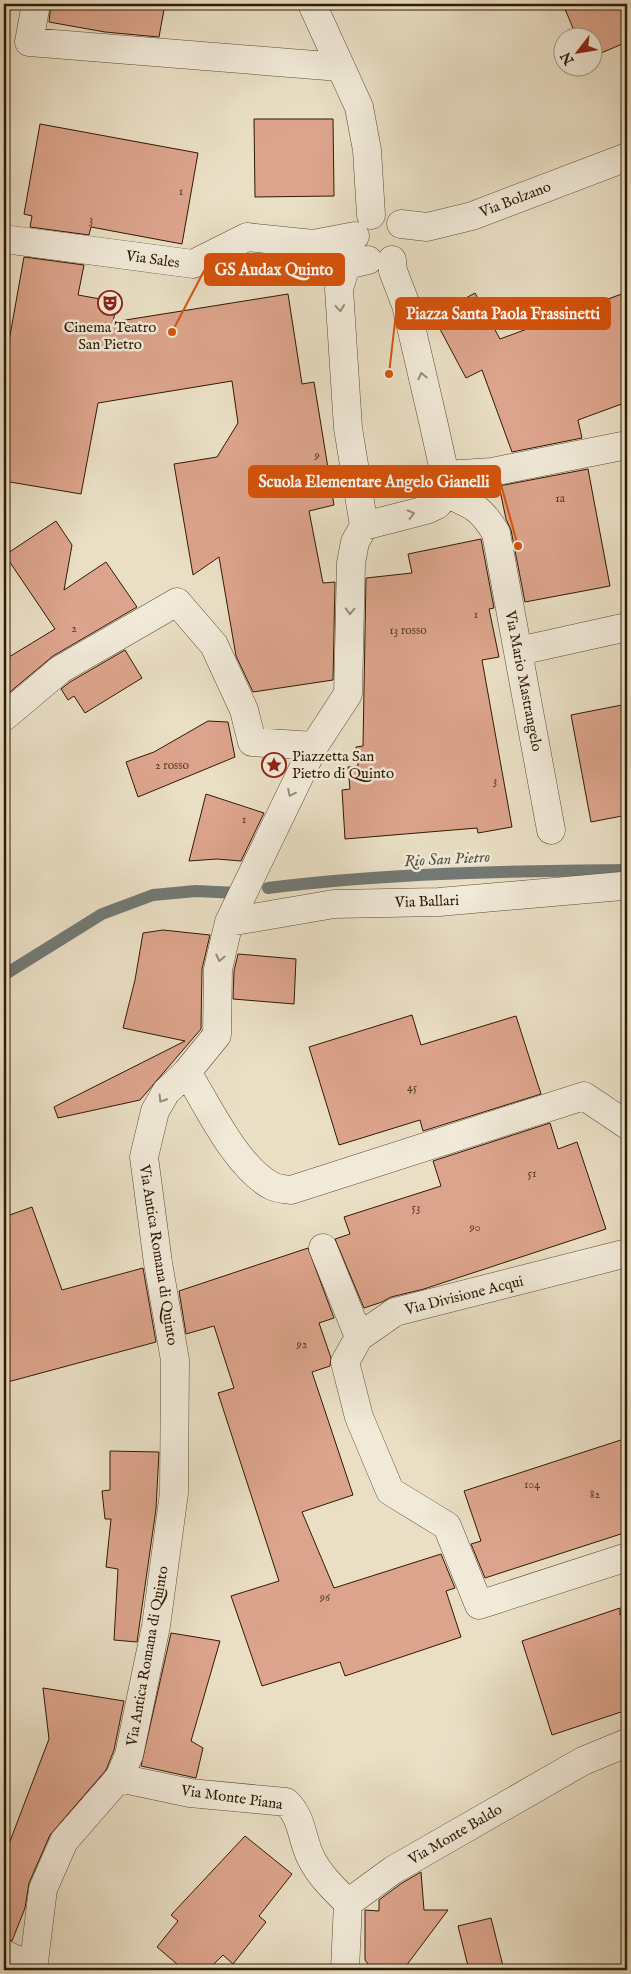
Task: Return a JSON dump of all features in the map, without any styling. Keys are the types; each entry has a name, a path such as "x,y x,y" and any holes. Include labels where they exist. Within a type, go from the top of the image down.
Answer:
{"street":[{"path":"36,4 29,42 340,67"},
{"path":"312,4 359,107 368,150 363,225 358,250 380,260 393,271 406,305 446,485 437,505 426,510 364,526 348,428 339,289 346,265 380,260 400,254 405,244 405,233 401,224 393,216 382,213 363,225"},
{"name":"Via Bolzano","path":"401,224 427,227 472,216 627,157"},
{"name":"Via Sales","path":"4,239 192,264 248,237 313,244 363,225"},
{"path":"446,485 492,472 627,445"},
{"name":"Via Mario Mastrangelo","path":"446,485 486,516 496,533 551,830"},
{"name":"Via Antica Romana di Quinto","path":"33,1969 43,1889 64,1841 119,1778 129,1755 156,1626 174,1493 175,1360 158,1263 144,1157 155,1110 166,1092 187,1072 218,1035 218,969 228,922 314,746 348,694 351,563 355,542 364,526"},
{"path":"4,717 61,669 177,602 214,645 244,710 252,742 314,746"},
{"path":"519,651 627,627"},
{"name":"Via Ballari","path":"228,922 334,904 438,902 627,887"},
{"path":"187,1072 241,1159 273,1187 291,1190 584,1096 627,1125"},
{"path":"324,1248 359,1337"},
{"name":"Via Divisione Acqui","path":"627,1253 395,1312 359,1337 345,1362 359,1417 390,1491 447,1526 479,1605 627,1557"},
{"name":"Via Monte Baldo","path":"348,1902 393,1870 583,1761 627,1743"},
{"name":"Via Monte Piana","path":"119,1778 190,1793 286,1802 295,1810 310,1857 326,1881 348,1902"},
{"path":"346,1970 348,1902"},
{"path":"4,1954 33,1969"}],"building":[{"path":"51,4 165,4 159,37 105,32 49,22"},
{"path":"563,4 627,4 627,42 604,52 604,28 573,28"},
{"path":"254,119 333,119 334,196 255,197"},
{"path":"40,124 198,153 182,244 91,227 89,235 30,227 32,216 24,214"},
{"path":"24,257 84,265 78,295 117,302 113,322 288,294 302,384 314,382 334,505 309,511 323,583 335,582 333,680 253,692 236,656 219,557 193,575 174,464 217,457 238,423 232,381 98,403 81,494 4,481 4,369"},
{"path":"627,292 627,402 578,420 582,438 512,452 482,370 466,378 433,316 475,293 500,339"},
{"path":"588,469 610,586 525,602 511,530 506,519 499,486"},
{"path":"56,521 72,545 64,590 106,562 137,607 53,656 4,697 4,660 55,629 5,555"},
{"path":"481,539 494,608 489,609 499,657 482,660 512,827 478,833 477,828 345,839 342,790 350,789 348,767 358,766 356,747 363,746 366,578 412,573 408,554"},
{"path":"125,650 142,678 85,713 74,696 68,700 61,689"},
{"path":"627,704 627,815 591,822 571,715"},
{"path":"208,721 228,722 235,757 138,797 126,762 154,752"},
{"path":"206,794 264,813 241,861 217,859 189,861"},
{"path":"163,930 210,935 202,969 201,1029 140,1100 58,1118 54,1107 185,1041 123,1028 135,980 143,933"},
{"path":"238,954 296,959 294,1004 233,999 234,971"},
{"path":"412,1015 421,1045 516,1016 541,1094 423,1131 420,1120 339,1145 309,1047"},
{"path":"550,1123 558,1149 577,1142 606,1229 424,1289 391,1297 364,1308 335,1239 350,1234 344,1217 441,1186 433,1161"},
{"path":"32,1207 62,1290 143,1268 156,1342 4,1383 4,1217"},
{"path":"308,1248 334,1318 319,1323 331,1358 330,1366 312,1372 353,1495 302,1512 334,1588 441,1554 455,1588 446,1591 461,1637 345,1676 340,1662 262,1686 231,1596 279,1581 218,1393 234,1388 214,1326 186,1334 179,1291"},
{"path":"627,1438 627,1532 485,1578 471,1544 481,1541 464,1491"},
{"path":"110,1451 159,1452 156,1509 137,1642 114,1640 118,1569 106,1567 111,1519 105,1519 102,1491 110,1490"},
{"path":"620,1608 620,1615 627,1613 627,1710 552,1735 522,1641"},
{"path":"171,1633 220,1641 191,1741 203,1748 196,1778 141,1766"},
{"path":"43,1688 124,1701 114,1750 106,1770 50,1835 29,1883 25,1908 12,1941 4,1939 4,1857 49,1739"},
{"path":"245,1836 292,1874 259,1916 266,1922 233,1964 223,1955 208,1970 184,1970 157,1947 178,1921 171,1915"},
{"path":"421,1872 424,1910 448,1910 403,1970 373,1970 365,1960 365,1910 379,1911 379,1900"},
{"path":"491,1918 504,1970 469,1970 458,1926"}],"waterway":[{"name":"Rio San Pietro","path":"268,888 402,876 492,872 627,870"},
{"path":"4,975 102,914 153,895 196,891 238,893"}],"place":[{"name":"Cinema Teatro San Pietro","path":"110,303"},
{"name":"GS Audax Quinto","path":"172,332"},
{"name":"Piazza Santa Paola Frassinetti","path":"389,374"},
{"name":"Scuola Elementare Angelo Gianelli","path":"518,546"},
{"name":"Piazzetta San Pietro di Quinto","path":"274,765"}]}
